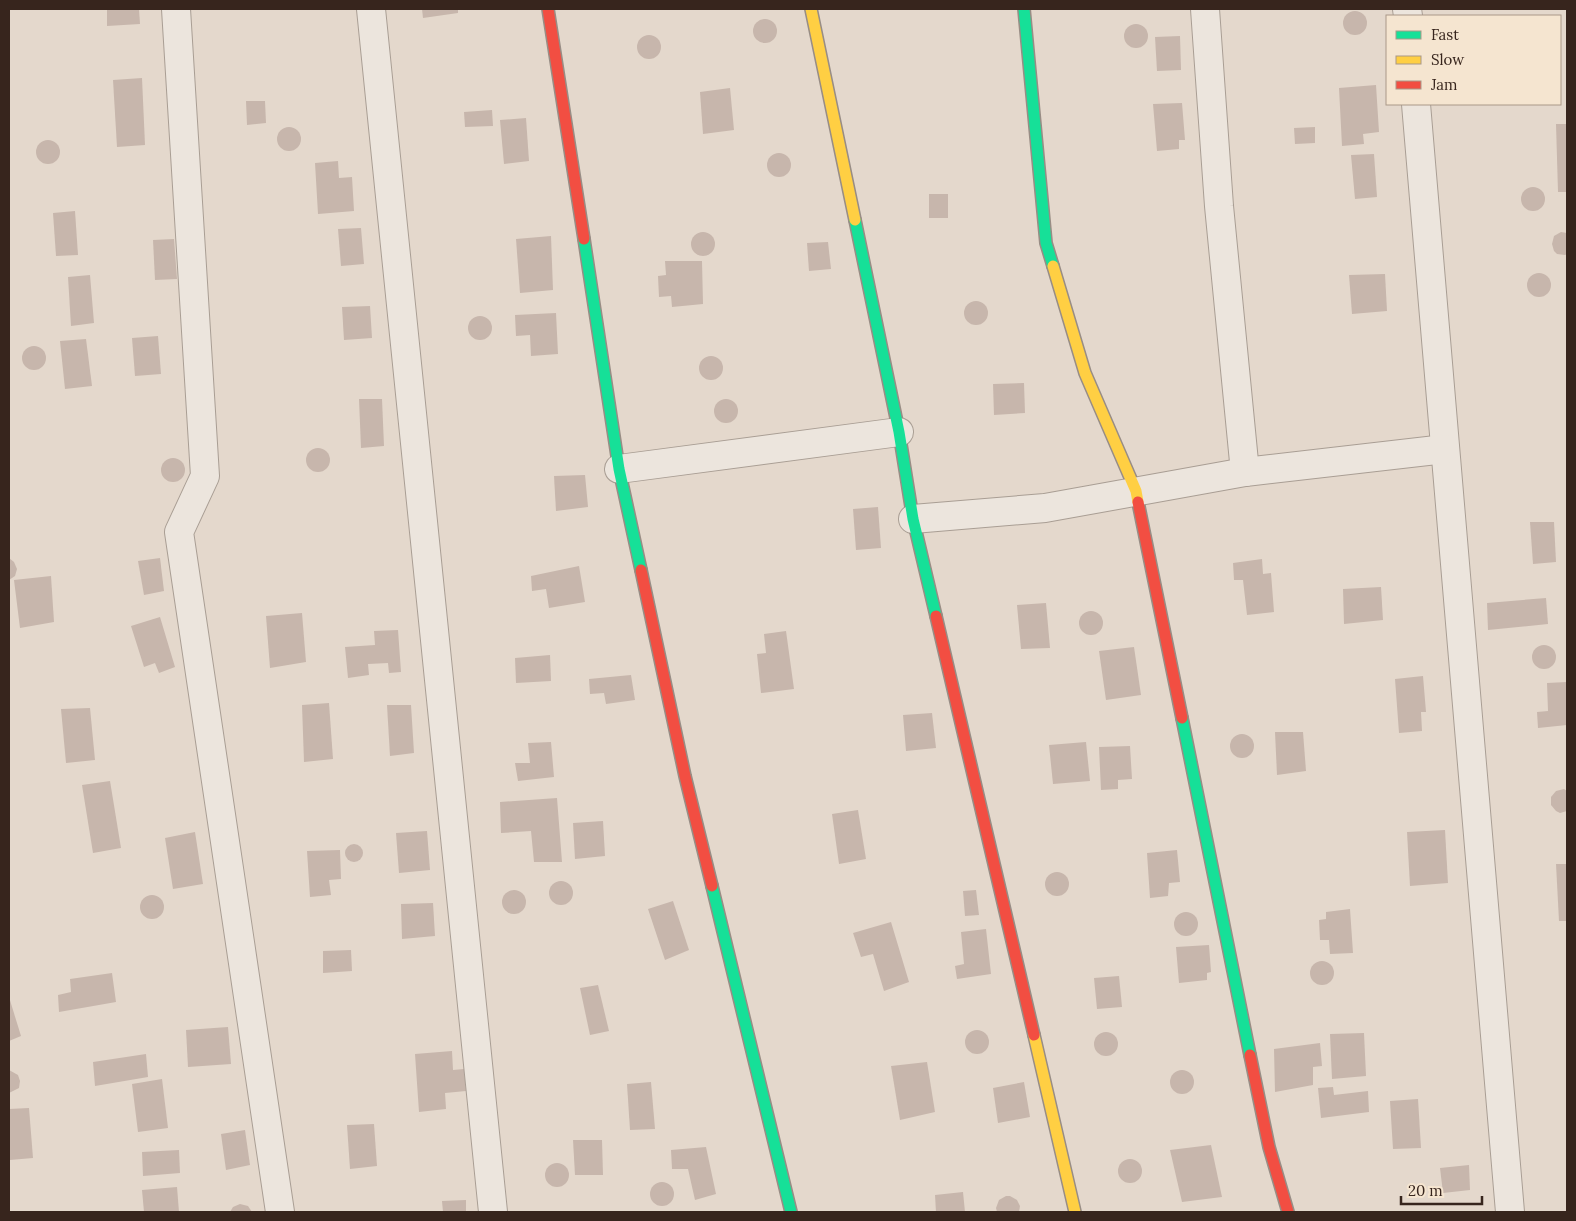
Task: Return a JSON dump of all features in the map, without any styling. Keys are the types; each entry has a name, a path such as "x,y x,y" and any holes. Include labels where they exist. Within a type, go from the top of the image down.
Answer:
{"street":[{"path":"176,9 205,476 179,532 280,1212"},
{"path":"371,9 493,1212"},
{"path":"548,9 619,470 685,776 791,1212"},
{"path":"811,9 898,432 913,519 1075,1212"},
{"path":"1024,9 1046,242 1085,373 1136,490 1269,1147 1288,1212"},
{"path":"1205,9 1219,206 1246,472"},
{"path":"1416,105 1510,1212"},
{"path":"619,470 898,432"},
{"path":"913,519 1045,508 1136,490 1246,472 1445,449"}],"building":[{"path":"107,9 139,9 140,24 107,26"},
{"path":"422,9 458,9 458,13 423,18"},
{"path":"1355,11 1363,15 1367,23 1363,31 1355,35 1347,31 1343,23 1347,15"},
{"path":"765,19 773,23 777,31 773,39 765,43 757,39 753,31 757,23"},
{"path":"1136,24 1144,28 1148,36 1144,44 1136,48 1128,44 1124,36 1128,28"},
{"path":"649,35 657,39 661,47 657,55 649,59 641,55 637,47 641,39"},
{"path":"1180,36 1181,70 1157,71 1155,37"},
{"path":"142,78 145,145 117,147 113,80"},
{"path":"1376,85 1379,132 1363,134 1364,144 1342,146 1339,88"},
{"path":"730,88 734,130 703,134 700,92"},
{"path":"246,101 265,101 266,123 247,125"},
{"path":"1182,103 1185,140 1179,140 1179,149 1157,151 1153,104"},
{"path":"492,110 493,126 465,127 464,112"},
{"path":"526,118 529,161 504,164 500,120"},
{"path":"1556,124 1567,124 1567,192 1558,192"},
{"path":"289,127 297,131 301,139 297,147 289,151 281,147 277,139 281,131"},
{"path":"1315,127 1315,143 1295,144 1294,128"},
{"path":"48,140 56,144 60,152 56,160 48,164 40,160 36,152 40,144"},
{"path":"779,153 787,157 791,165 787,173 779,177 771,173 767,165 771,157"},
{"path":"1374,154 1377,197 1355,199 1351,155"},
{"path":"338,161 339,178 352,177 354,211 318,214 315,163"},
{"path":"1533,187 1541,191 1545,199 1541,207 1533,211 1525,207 1521,199 1525,191"},
{"path":"929,194 948,194 948,218 929,218"},
{"path":"75,211 78,255 56,256 53,213"},
{"path":"361,228 364,264 341,266 338,229"},
{"path":"703,232 711,236 715,244 711,252 703,256 695,252 691,244 695,236"},
{"path":"1561,232 1567,233 1567,254 1565,255 1557,254 1552,244 1554,236"},
{"path":"551,236 553,290 520,293 516,239"},
{"path":"174,239 177,279 155,280 153,240"},
{"path":"828,242 831,269 809,271 807,243"},
{"path":"665,261 702,261 703,304 672,307 671,296 659,297 658,276 666,275"},
{"path":"1539,273 1547,277 1551,285 1547,293 1539,297 1531,293 1527,285 1531,277"},
{"path":"1385,274 1387,311 1352,314 1349,275"},
{"path":"90,275 94,323 71,326 68,277"},
{"path":"976,301 984,305 988,313 984,321 976,325 968,321 964,313 968,305"},
{"path":"370,306 372,338 344,340 342,307"},
{"path":"556,313 558,354 531,356 530,335 516,336 515,315"},
{"path":"480,316 488,320 492,328 488,336 480,340 472,336 468,328 472,320"},
{"path":"158,336 161,374 135,376 132,338"},
{"path":"86,339 92,386 65,389 60,341"},
{"path":"34,346 42,350 46,358 42,366 34,370 26,366 22,358 26,350"},
{"path":"711,356 719,360 723,368 719,376 711,380 703,376 699,368 703,360"},
{"path":"1024,383 1025,413 994,415 993,384"},
{"path":"359,399 382,399 384,446 361,448"},
{"path":"726,399 734,403 738,411 734,419 726,423 718,419 714,411 718,403"},
{"path":"318,448 326,452 330,460 326,468 318,472 310,468 306,460 310,452"},
{"path":"173,458 181,462 185,470 181,478 173,482 165,478 161,470 165,462"},
{"path":"585,475 588,507 556,511 554,476"},
{"path":"878,507 881,548 856,550 853,509"},
{"path":"1530,522 1554,522 1556,562 1533,564"},
{"path":"9,558 14,562 17,569 15,576 9,580"},
{"path":"160,558 164,591 144,595 138,561"},
{"path":"1262,559 1263,574 1271,573 1274,612 1247,615 1243,580 1234,580 1233,563"},
{"path":"579,566 585,602 549,608 546,589 532,591 531,576"},
{"path":"51,576 54,622 20,628 14,580"},
{"path":"1381,587 1383,620 1344,624 1343,589"},
{"path":"1546,598 1548,624 1488,630 1487,603"},
{"path":"1046,603 1050,648 1021,649 1017,605"},
{"path":"1091,611 1099,615 1103,623 1099,631 1091,635 1083,631 1079,623 1083,615"},
{"path":"302,613 306,662 270,668 266,616"},
{"path":"160,617 175,667 159,673 155,663 144,667 131,626"},
{"path":"398,630 401,672 389,673 388,663 368,664 369,675 348,678 345,647 375,645 374,631"},
{"path":"786,631 794,689 761,693 757,654 766,653 764,634"},
{"path":"1544,645 1552,649 1556,657 1552,665 1544,669 1536,665 1532,657 1536,649"},
{"path":"1134,647 1141,695 1106,700 1099,651"},
{"path":"550,655 551,681 516,683 515,658"},
{"path":"631,675 635,700 606,704 604,693 590,694 589,679"},
{"path":"1423,676 1426,712 1421,712 1422,731 1399,733 1395,679"},
{"path":"1567,682 1567,725 1538,728 1537,712 1548,711 1547,683"},
{"path":"329,703 333,759 304,762 302,705"},
{"path":"387,705 411,705 414,753 390,756"},
{"path":"90,708 95,760 66,763 61,709"},
{"path":"932,713 936,748 906,751 903,715"},
{"path":"1275,732 1303,732 1306,771 1277,775"},
{"path":"1242,734 1250,738 1254,746 1250,754 1242,758 1234,754 1230,746 1234,738"},
{"path":"551,742 554,777 518,781 515,763 530,763 528,743"},
{"path":"1086,742 1090,781 1053,784 1049,745"},
{"path":"1130,746 1132,779 1118,780 1118,789 1101,790 1099,747"},
{"path":"110,781 121,848 93,853 82,785"},
{"path":"1564,789 1567,791 1567,811 1560,813 1551,805 1551,797 1556,791"},
{"path":"557,798 562,862 534,862 531,831 501,833 500,802"},
{"path":"858,810 866,859 839,864 832,814"},
{"path":"603,821 605,856 575,859 573,823"},
{"path":"1445,830 1448,883 1410,886 1407,832"},
{"path":"427,831 430,870 399,873 396,833"},
{"path":"195,832 203,884 173,889 165,838"},
{"path":"354,844 360,847 363,853 360,859 354,862 348,859 345,853 348,847"},
{"path":"340,850 341,879 329,880 331,895 310,897 307,851"},
{"path":"1177,850 1180,882 1169,883 1168,896 1150,898 1147,853"},
{"path":"1556,864 1567,864 1567,921 1559,921"},
{"path":"1057,872 1065,876 1069,884 1065,892 1057,896 1049,892 1045,884 1049,876"},
{"path":"561,881 569,885 573,893 569,901 561,905 553,901 549,893 553,885"},
{"path":"514,890 522,894 526,902 522,910 514,914 506,910 502,902 506,894"},
{"path":"976,890 979,915 965,916 963,891"},
{"path":"152,895 160,899 164,907 160,915 152,919 144,915 140,907 144,899"},
{"path":"673,901 689,950 665,960 648,909"},
{"path":"433,903 435,936 402,939 401,904"},
{"path":"1350,909 1353,953 1330,954 1329,940 1320,940 1319,920 1326,919 1326,912"},
{"path":"1186,912 1194,916 1198,924 1194,932 1186,936 1178,932 1174,924 1178,916"},
{"path":"891,922 909,982 884,991 873,954 861,957 853,933"},
{"path":"986,929 991,974 957,979 955,966 964,964 961,932"},
{"path":"1209,945 1211,972 1207,973 1207,980 1179,983 1176,947"},
{"path":"351,950 352,971 323,973 323,951"},
{"path":"1322,961 1330,965 1334,973 1330,981 1322,985 1314,981 1310,973 1314,965"},
{"path":"112,973 116,1002 59,1012 58,995 71,992 70,979"},
{"path":"1119,976 1122,1007 1097,1009 1094,978"},
{"path":"598,985 609,1031 590,1035 580,988"},
{"path":"9,997 21,1036 9,1041"},
{"path":"228,1027 231,1064 188,1067 186,1030"},
{"path":"977,1030 985,1034 989,1042 985,1050 977,1054 969,1050 965,1042 969,1034"},
{"path":"1106,1032 1114,1036 1118,1044 1114,1052 1106,1056 1098,1052 1094,1044 1098,1036"},
{"path":"1364,1033 1366,1076 1332,1079 1330,1034"},
{"path":"1320,1043 1322,1066 1313,1067 1313,1085 1275,1092 1274,1049"},
{"path":"452,1051 453,1070 464,1069 466,1091 445,1093 446,1109 419,1112 415,1054"},
{"path":"146,1054 148,1077 95,1086 93,1062"},
{"path":"927,1062 935,1112 900,1120 891,1066"},
{"path":"9,1070 18,1075 20,1081 19,1088 9,1093"},
{"path":"1182,1070 1190,1074 1194,1082 1190,1090 1182,1094 1174,1090 1170,1082 1174,1074"},
{"path":"162,1079 168,1128 138,1132 132,1084"},
{"path":"651,1082 655,1129 630,1130 627,1084"},
{"path":"1024,1082 1030,1117 998,1123 993,1088"},
{"path":"1333,1087 1334,1095 1368,1091 1369,1112 1321,1118 1318,1088"},
{"path":"1418,1099 1421,1148 1393,1149 1390,1101"},
{"path":"29,1108 33,1158 10,1160 9,1109"},
{"path":"374,1124 377,1166 350,1169 347,1125"},
{"path":"245,1130 250,1165 226,1170 221,1134"},
{"path":"573,1140 602,1140 603,1175 575,1175"},
{"path":"1211,1145 1222,1197 1182,1202 1170,1150"},
{"path":"706,1147 716,1194 695,1200 688,1169 672,1169 671,1150"},
{"path":"179,1150 180,1173 143,1176 142,1152"},
{"path":"1130,1159 1138,1163 1142,1171 1138,1179 1130,1183 1122,1179 1118,1171 1122,1163"},
{"path":"557,1163 565,1167 569,1175 565,1183 557,1187 549,1183 545,1175 549,1167"},
{"path":"1469,1165 1470,1190 1443,1193 1440,1168"},
{"path":"662,1182 670,1186 674,1194 670,1202 662,1206 654,1202 650,1194 654,1186"},
{"path":"177,1187 179,1212 144,1212 142,1190"},
{"path":"963,1192 965,1212 936,1212 935,1195"},
{"path":"1006,1196 1017,1200 1020,1206 1019,1212 997,1212 996,1208 999,1200"},
{"path":"466,1200 466,1212 443,1212 442,1201"},
{"path":"240,1204 248,1206 252,1212 230,1212 233,1207"}],"traffic: fast":[{"path":"1024,9 1046,243 1053,266"},
{"path":"855,220 899,432 913,519 936,616"},
{"path":"584,239 619,469 641,570"},
{"path":"1182,718 1250,1055"},
{"path":"712,886 791,1212"}],"traffic: slow":[{"path":"811,9 855,220"},
{"path":"1053,266 1085,373 1136,491 1138,502"},
{"path":"1034,1035 1075,1212"}],"traffic: jam":[{"path":"548,9 584,239"},
{"path":"1138,502 1182,718"},
{"path":"641,570 685,776 712,886"},
{"path":"936,616 1034,1035"},
{"path":"1250,1055 1269,1147 1288,1212"}]}
